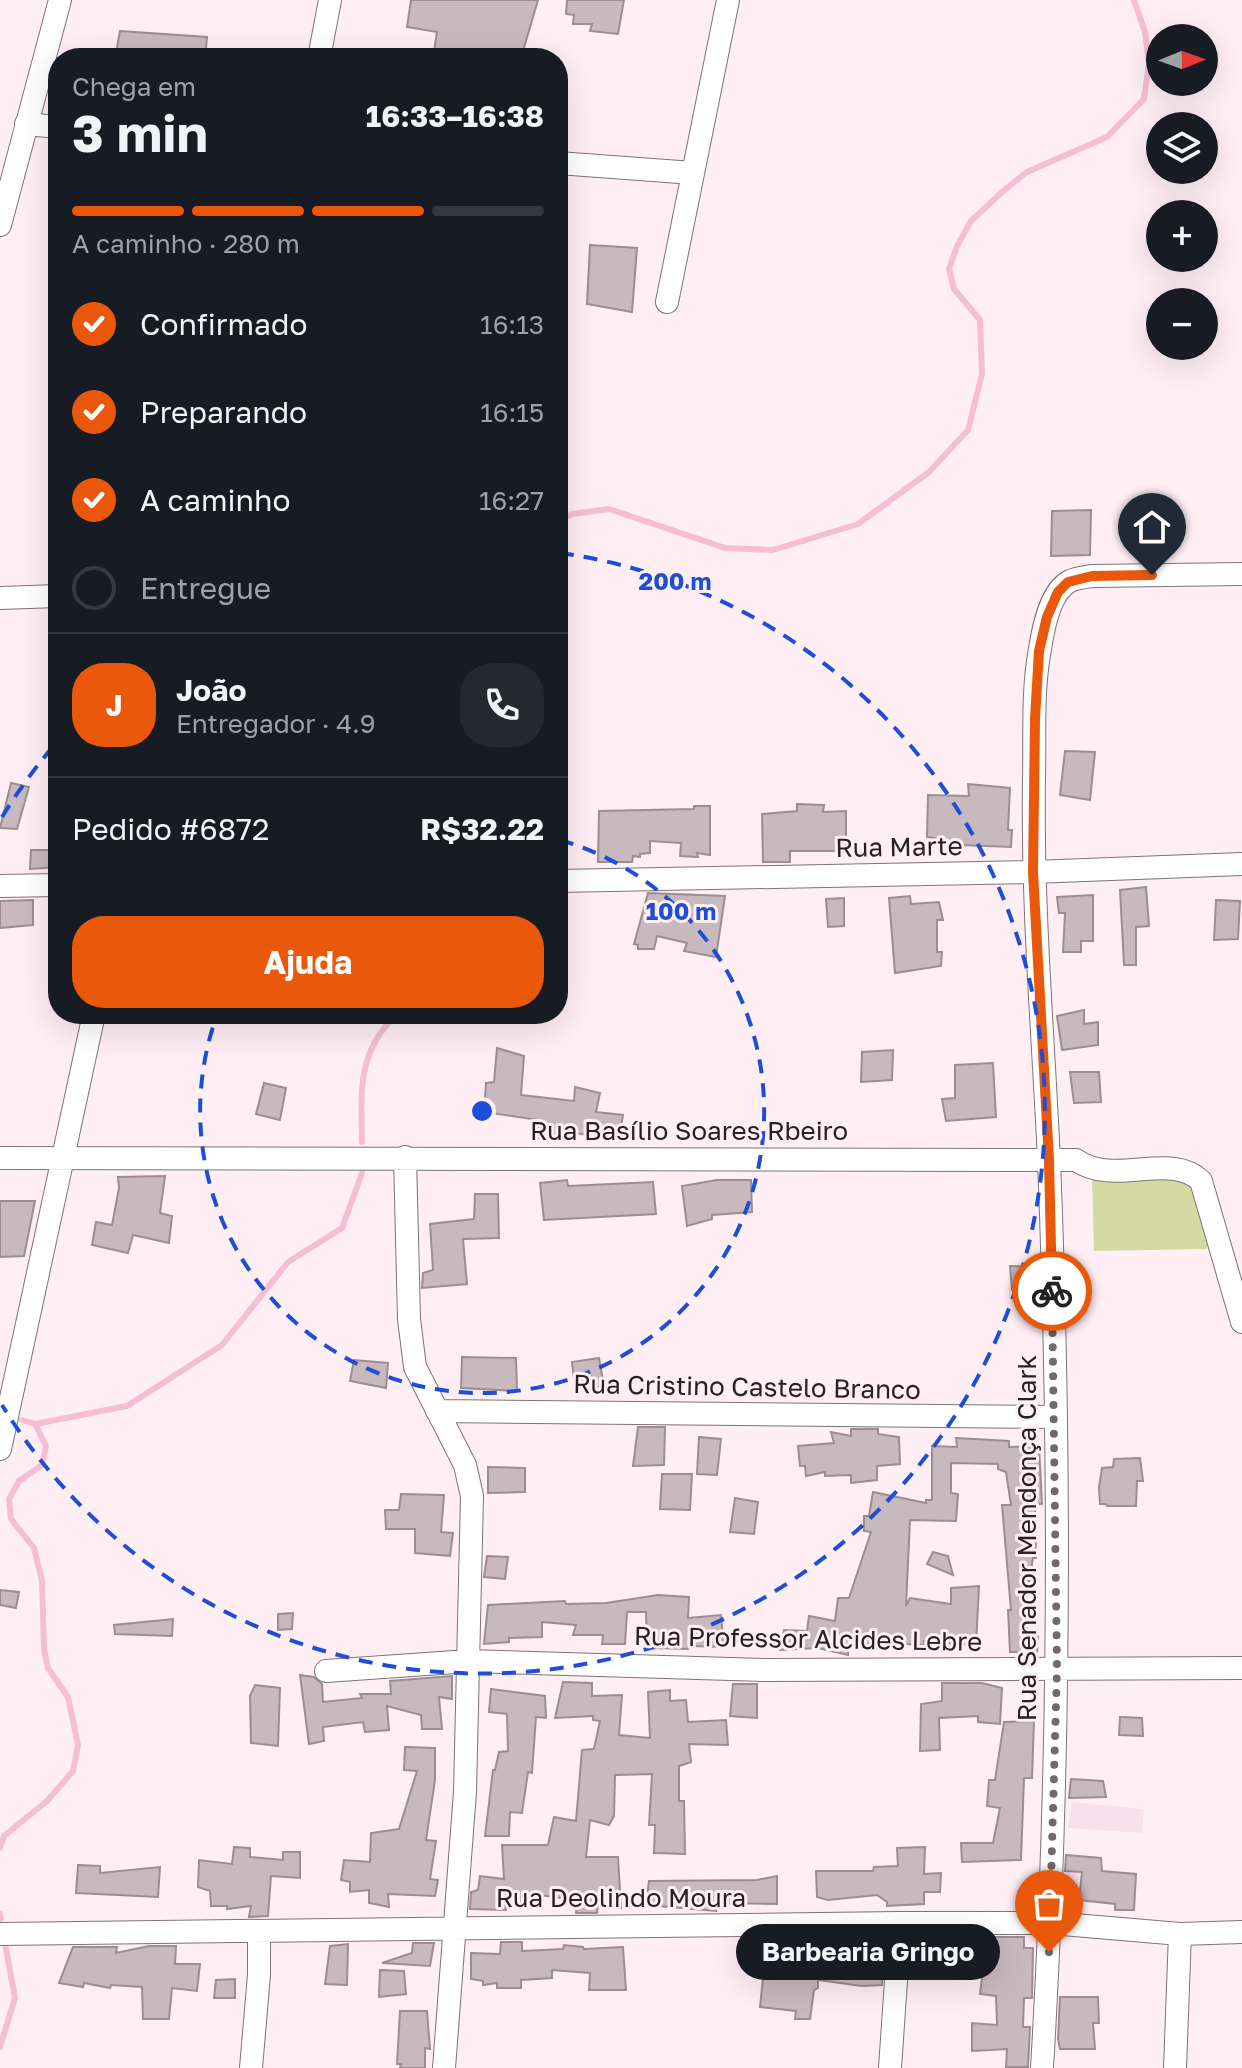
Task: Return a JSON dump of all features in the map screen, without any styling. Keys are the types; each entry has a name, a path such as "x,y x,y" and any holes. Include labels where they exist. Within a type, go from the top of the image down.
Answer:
{"street":[{"path":"0,225 60,0"},
{"path":"321,48 330,0"},
{"path":"667,302 728,0"},
{"path":"26,124 48,126"},
{"path":"568,164 693,173"},
{"name":"Rua Senador Mendonça Clark","path":"1042,2068 1051,1923 1057,1669 1056,1417 1049,1160 1033,872 1035,719 1042,640 1058,592 1068,582 1092,576 1242,574"},
{"path":"0,598 48,596"},
{"name":"Rua Marte","path":"568,881 1033,872 1242,864"},
{"path":"0,886 48,885"},
{"path":"0,1449 8,1367 92,1024"},
{"path":"405,1157 409,1319 415,1367 465,1465 472,1496 465,1792 444,2068"},
{"name":"Rua Basílio Soares Rbeiro","path":"0,1158 1076,1160 1088,1169 1098,1171 1186,1171 1201,1181 1242,1322"},
{"name":"Rua Cristino Castelo Branco","path":"437,1411 1056,1417"},
{"name":"Rua Professor Alcides Lebre","path":"326,1671 469,1661 764,1670 1242,1668"},
{"path":"890,2068 900,1923"},
{"name":"Rua Deolindo Moura","path":"0,1934 900,1923 1051,1923 1180,1934 1242,1932"},
{"path":"251,2068 259,1975 259,1931"},
{"path":"1175,2068 1180,1934"}],"shaded area":[{"path":"1072,1802 1144,1809 1142,1833 1068,1828"},
{"path":"1067,1871 1081,1872 1077,1895 1061,1893"}],"green space":[{"path":"1205,1176 1207,1249 1094,1251 1092,1178"}],"building":[{"path":"411,0 538,0 524,48 435,48 437,32 407,27"},
{"path":"567,0 624,0 618,34 590,31 592,24 573,24 574,15 566,14"},
{"path":"120,31 207,37 206,48 117,48"},
{"path":"590,245 637,248 632,312 587,304"},
{"path":"1091,510 1090,555 1051,556 1052,511"},
{"path":"1065,751 1095,752 1090,800 1060,795"},
{"path":"11,783 29,787 17,829 0,828"},
{"path":"968,784 1010,788 1008,830 1012,830 1011,847 933,844 935,838 927,837 928,795 969,796"},
{"path":"797,804 824,805 823,812 846,811 846,851 790,851 790,862 763,862 762,814 797,811"},
{"path":"694,806 710,806 710,855 697,853 698,857 680,856 681,843 650,841 650,853 633,856 632,862 598,862 599,811 694,809"},
{"path":"31,850 48,850 48,868 30,869"},
{"path":"1146,887 1149,926 1136,927 1136,965 1124,965 1120,890"},
{"path":"648,893 725,896 716,957 684,951 687,943 657,936 654,949 638,949 638,945 634,944"},
{"path":"1093,895 1093,941 1081,941 1081,952 1063,952 1065,913 1059,913 1057,897"},
{"path":"910,896 911,904 939,902 943,920 937,920 937,952 942,952 941,966 895,973 889,898"},
{"path":"844,898 844,926 828,927 826,899"},
{"path":"33,900 33,925 0,928 0,901"},
{"path":"1216,900 1240,901 1238,939 1214,940"},
{"path":"1084,1010 1084,1024 1098,1022 1098,1045 1062,1050 1057,1016"},
{"path":"497,1048 524,1056 521,1095 574,1101 575,1087 600,1093 596,1112 623,1115 619,1139 565,1132 564,1138 537,1138 539,1120 484,1112 486,1083 494,1082"},
{"path":"893,1050 892,1080 861,1082 862,1052"},
{"path":"993,1063 996,1117 946,1121 942,1099 955,1098 955,1065"},
{"path":"1070,1072 1099,1072 1101,1102 1074,1103"},
{"path":"264,1083 286,1088 280,1120 256,1114"},
{"path":"165,1176 160,1213 172,1216 169,1243 133,1235 128,1253 92,1245 96,1222 112,1225 118,1177"},
{"path":"567,1180 568,1186 653,1182 656,1214 544,1220 540,1183"},
{"path":"717,1180 751,1180 752,1212 712,1215 712,1219 687,1226 682,1186"},
{"path":"475,1194 498,1194 499,1238 463,1239 467,1284 422,1288 423,1273 433,1270 430,1224 474,1219"},
{"path":"0,1201 35,1201 24,1256 0,1257"},
{"path":"1010,1266 1039,1267 1039,1290 1012,1290"},
{"path":"462,1357 516,1358 517,1391 461,1388"},
{"path":"599,1358 604,1386 575,1388 572,1362"},
{"path":"354,1360 388,1363 386,1388 350,1381"},
{"path":"638,1427 665,1427 664,1465 633,1466"},
{"path":"851,1429 878,1429 878,1434 899,1437 900,1464 877,1466 877,1480 851,1483 851,1475 825,1476 825,1472 806,1476 805,1466 800,1466 798,1446 834,1443 831,1432 851,1436"},
{"path":"699,1437 721,1439 717,1475 697,1474"},
{"path":"956,1438 1009,1441 1009,1447 1039,1446 1042,1504 1035,1504 1036,1558 1033,1558 1029,1583 1026,1583 1027,1633 1038,1636 1037,1652 1010,1652 1008,1610 1011,1610 1002,1505 1011,1505 1006,1472 998,1469 998,1464 951,1463 951,1493 958,1494 956,1521 910,1520 906,1606 910,1598 951,1604 951,1588 979,1586 976,1646 924,1641 924,1645 888,1643 848,1646 848,1655 818,1648 780,1650 784,1630 807,1631 809,1616 835,1621 838,1598 849,1598 871,1532 864,1531 864,1516 869,1516 873,1492 926,1503 926,1500 932,1500 932,1446 957,1447"},
{"path":"1140,1458 1143,1481 1137,1481 1136,1506 1100,1504 1102,1468 1113,1467 1114,1459"},
{"path":"488,1467 525,1468 525,1492 488,1493"},
{"path":"662,1474 692,1474 690,1510 660,1509"},
{"path":"401,1494 444,1495 441,1532 453,1533 450,1556 415,1553 415,1529 386,1529 385,1510 399,1510"},
{"path":"735,1498 758,1502 754,1534 730,1532"},
{"path":"933,1552 948,1556 953,1575 927,1564"},
{"path":"487,1556 508,1557 505,1579 484,1577"},
{"path":"0,1590 19,1592 16,1608 0,1605"},
{"path":"658,1595 689,1597 688,1618 721,1615 724,1647 688,1646 688,1649 647,1650 646,1612 627,1612 625,1644 602,1644 603,1635 573,1635 576,1625 542,1622 542,1637 509,1638 509,1642 484,1644 488,1605 565,1601 566,1604 606,1603"},
{"path":"293,1613 292,1629 278,1630 278,1614"},
{"path":"173,1619 172,1636 115,1634 114,1625"},
{"path":"300,1675 314,1677 322,1684 323,1702 362,1698 360,1694 391,1694 390,1681 452,1676 452,1699 439,1697 442,1729 422,1729 421,1715 387,1706 389,1730 365,1732 363,1722 323,1727 324,1741 309,1744"},
{"path":"563,1682 592,1683 592,1696 622,1695 619,1735 650,1738 648,1692 670,1690 670,1701 686,1700 688,1722 726,1720 728,1745 689,1744 691,1762 679,1766 679,1801 684,1801 685,1854 654,1853 655,1825 649,1825 652,1774 615,1775 614,1816 609,1825 590,1820 586,1857 618,1857 621,1908 598,1905 597,1913 576,1913 577,1900 539,1895 539,1904 506,1901 506,1910 470,1909 471,1892 478,1890 480,1876 504,1879 502,1845 548,1845 554,1817 576,1821 582,1750 594,1749 600,1721 593,1720 593,1716 555,1718"},
{"path":"942,1683 982,1683 1002,1688 1000,1724 978,1722 978,1716 939,1718 940,1750 920,1751 921,1704 942,1701"},
{"path":"733,1684 757,1684 757,1718 730,1716"},
{"path":"255,1685 280,1688 278,1746 251,1743 250,1696"},
{"path":"491,1689 545,1696 546,1718 536,1717 532,1773 528,1772 522,1813 510,1812 509,1836 485,1836 493,1770 499,1752 508,1751 507,1714 489,1712"},
{"path":"1120,1717 1142,1718 1143,1736 1119,1735"},
{"path":"1034,1721 1032,1778 1024,1778 1021,1860 962,1862 961,1843 993,1843 1000,1808 987,1806 989,1780 995,1780 1004,1722"},
{"path":"405,1747 435,1748 435,1780 426,1840 436,1841 430,1879 438,1880 435,1896 388,1894 389,1907 369,1903 369,1890 350,1892 350,1882 341,1880 344,1860 370,1862 371,1833 399,1829 417,1771 404,1770"},
{"path":"1071,1779 1103,1781 1106,1797 1069,1798"},
{"path":"234,1847 250,1848 250,1857 283,1860 283,1852 300,1852 300,1878 271,1876 268,1916 249,1917 251,1906 227,1909 227,1906 211,1906 210,1891 198,1887 199,1860 232,1864"},
{"path":"925,1847 924,1874 941,1873 940,1892 924,1892 924,1904 887,1906 887,1902 877,1895 828,1900 817,1897 816,1871 873,1871 874,1867 898,1866 897,1848"},
{"path":"1066,1855 1101,1858 1102,1871 1136,1874 1134,1910 1115,1910 1115,1904 1079,1900 1082,1872 1065,1871"},
{"path":"78,1865 100,1866 100,1873 160,1867 158,1897 76,1893"},
{"path":"777,1876 777,1904 716,1903 716,1911 646,1905 649,1881 757,1880"},
{"path":"870,1937 885,1938 882,1985 862,1986 818,1980 810,2019 795,2019 796,2011 760,2007 766,1950 777,1951 776,1940 797,1941 795,1963 834,1966 836,1947 868,1950"},
{"path":"987,1937 1024,1937 1024,1948 1033,1948 1032,1998 1024,1998 1023,2027 1030,2027 1028,2067 1006,2067 1007,2049 972,2051 972,2023 997,2025 996,1996 980,1994"},
{"path":"501,1942 522,1942 522,1951 563,1949 564,1945 584,1949 623,1947 626,1990 589,1990 590,1973 552,1970 552,1978 521,1980 521,1988 497,1988 497,1983 483,1985 483,1981 471,1979 471,1953 500,1954"},
{"path":"413,1943 434,1943 430,1966 382,1963 412,1953"},
{"path":"348,1944 347,1985 325,1984 330,1946"},
{"path":"149,1946 176,1946 175,1964 200,1964 197,1991 172,1988 169,2019 143,2019 142,1987 111,1985 110,1988 84,1983 83,1987 59,1983 73,1947 117,1947 116,1953"},
{"path":"912,1954 931,1954 932,1974 911,1973"},
{"path":"380,1970 404,1971 406,1994 379,1997"},
{"path":"235,1979 235,1998 214,1998 216,1980"},
{"path":"1060,1997 1098,1997 1099,2023 1093,2023 1095,2049 1060,2049"},
{"path":"400,2011 427,2011 430,2049 425,2048 425,2068 400,2068 401,2064 397,2064"}],"waterway":[{"path":"568,516 609,509 725,548 773,550 858,524 929,472 968,430 982,374 980,320 954,289 949,269 957,246 971,221 1027,172 1107,137 1144,99 1149,63 1145,32 1134,0"},
{"path":"362,1142 364,1072 375,1042 388,1024"},
{"path":"22,1420 35,1424 127,1406 222,1345 288,1262 342,1228 362,1173"},
{"path":"0,1848 4,1836 47,1801 73,1771 78,1745 68,1697 48,1668 44,1649 42,1581 34,1548 11,1519 9,1499 19,1481 42,1465 46,1446 35,1424"},
{"path":"0,1914 1,1919"},
{"path":"0,2047 15,1998 5,1943"}],"way so far":[{"path":"1049,1952 1057,1669 1052,1291"}],"place":[{"name":"Barbearia Gringo","path":"1049,1952"}],"route":[{"path":"1052,1291 1049,1160 1033,872 1039,651 1047,617 1058,592 1068,582 1092,576 1152,575"}]}
